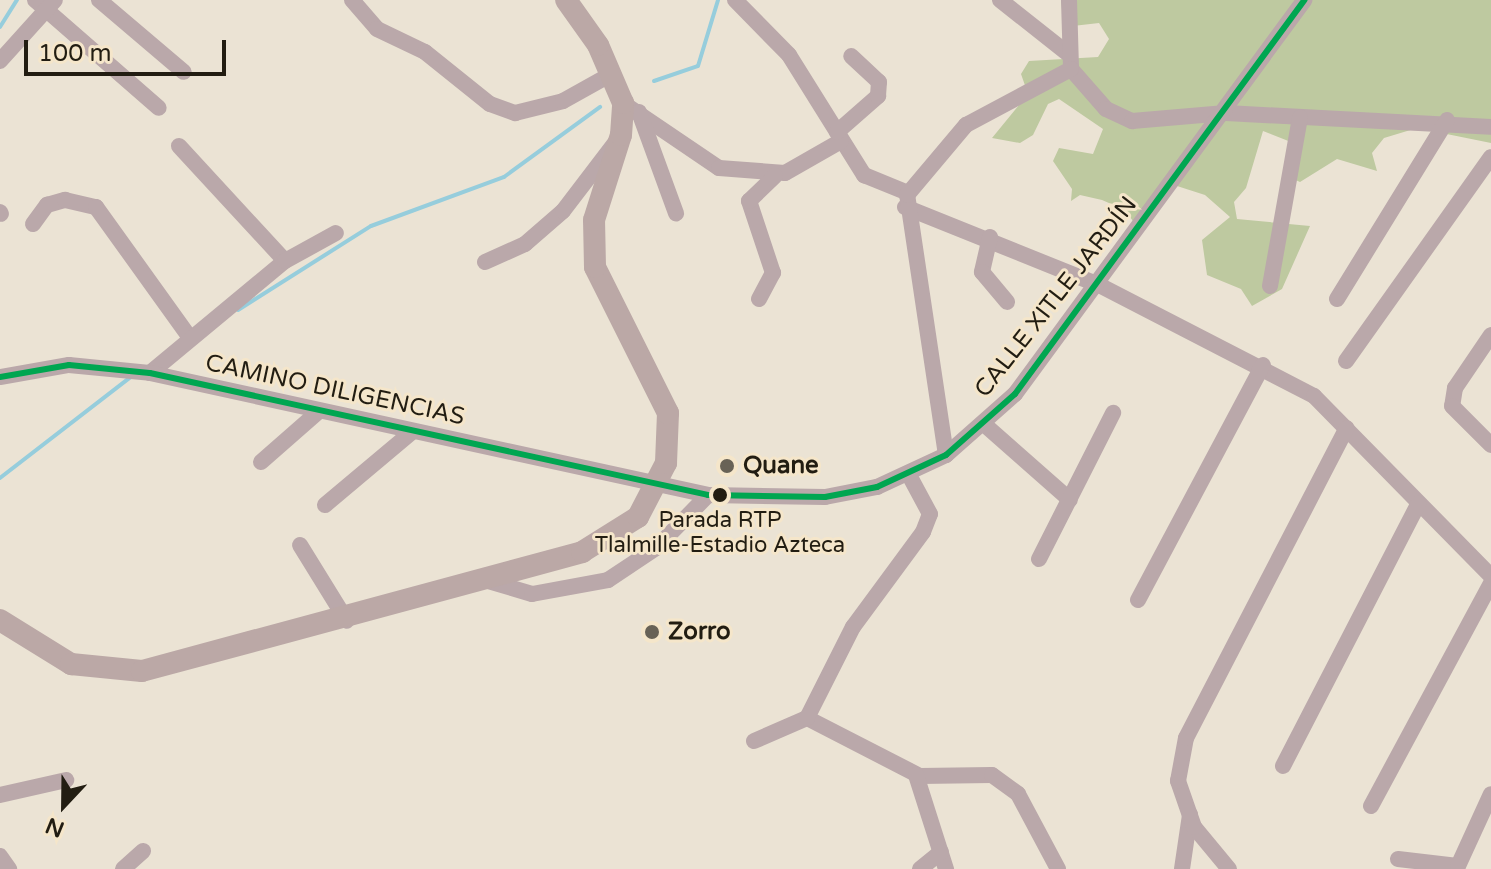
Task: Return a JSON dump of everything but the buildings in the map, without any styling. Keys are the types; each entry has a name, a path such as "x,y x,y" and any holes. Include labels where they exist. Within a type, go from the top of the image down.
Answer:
{"main road":[{"path":"0,620 52,656 118,673 347,621 485,580 609,538 638,517 659,483 668,413 594,254 594,220 631,107 566,0"}],"street":[{"path":"99,0 184,72"},
{"path":"735,0 789,55 864,175 907,200 1099,285 1263,365 1314,396 1491,576"},
{"path":"1000,0 1069,61 1106,109 1132,121 1226,113 1300,118 1447,120 1491,127"},
{"path":"1069,0 1069,61"},
{"name":"CALLE XITLE JARDÍN","path":"659,483 708,495 825,497 909,475 946,455 985,425 1099,285 1226,113 1304,0"},
{"path":"356,1 377,29 425,52 465,89 515,113 563,101 613,73"},
{"path":"0,61 45,3 159,108"},
{"path":"759,299 774,278 749,201 776,175 839,137 878,96 879,82 851,56"},
{"path":"946,455 927,306 907,200 966,125 1069,61"},
{"path":"631,107 719,168 776,175"},
{"path":"631,107 676,213"},
{"path":"1270,286 1300,118"},
{"path":"1337,299 1447,120"},
{"path":"485,262 525,244 563,211 621,135"},
{"path":"179,146 285,261"},
{"path":"1346,361 1491,157"},
{"path":"33,224 47,205 65,200 96,207 187,337"},
{"path":"152,371 187,337 285,261 336,233"},
{"path":"990,237 982,272 1007,302"},
{"path":"1491,335 1455,388 1452,406 1491,445"},
{"name":"CAMINO DILIGENCIAS","path":"0,377 69,365 152,371 412,432 659,483"},
{"path":"1138,600 1263,365"},
{"path":"261,462 319,411"},
{"path":"1039,559 1113,413"},
{"path":"985,425 1070,500"},
{"path":"1229,869 1190,815 1178,781 1186,738 1347,428"},
{"path":"325,505 412,432"},
{"path":"754,741 807,718 853,627 923,532 930,514 909,475"},
{"path":"485,580 532,594 608,580 656,548 708,495"},
{"path":"1283,766 1418,504"},
{"path":"300,545 347,621"},
{"path":"1371,806 1491,583"},
{"path":"807,718 916,775 992,775 1018,794 1058,869"},
{"path":"916,775 946,869"},
{"path":"0,795 66,780"},
{"path":"1398,859 1458,866 1473,827 1491,794"},
{"path":"1182,869 1190,815"},
{"path":"123,869 143,851"},
{"path":"920,869 941,852"},
{"path":"0,856 9,869"}],"green space":[{"path":"1061,0 1491,0 1491,143 1417,128 1384,138 1372,153 1377,171 1337,159 1300,182 1289,177 1296,144 1263,131 1246,188 1234,202 1237,219 1310,226 1282,289 1252,306 1241,289 1207,275 1202,240 1230,217 1205,195 1177,186 1138,228 1125,210 1102,200 1080,195 1071,201 1072,189 1053,161 1059,148 1093,154 1103,129 1059,99 1048,104 1033,135 1020,143 992,138 1028,94 1021,74 1029,61 1098,57 1109,39 1099,23 1064,27"}],"waterway":[{"path":"0,27 17,0"},
{"path":"654,81 698,66 718,0"},
{"path":"238,310 371,226 504,177 600,107"},
{"path":"0,478 132,376"}],"transit line":[{"path":"0,377 69,365 150,373 708,495 825,497 877,487 946,455 1015,394 1304,0"}],"place":[{"name":"Quane","path":"727,466"},
{"name":"Parada RTP Tlalmille-Estadio Azteca","path":"720,495"},
{"name":"Zorro","path":"652,632"}]}
